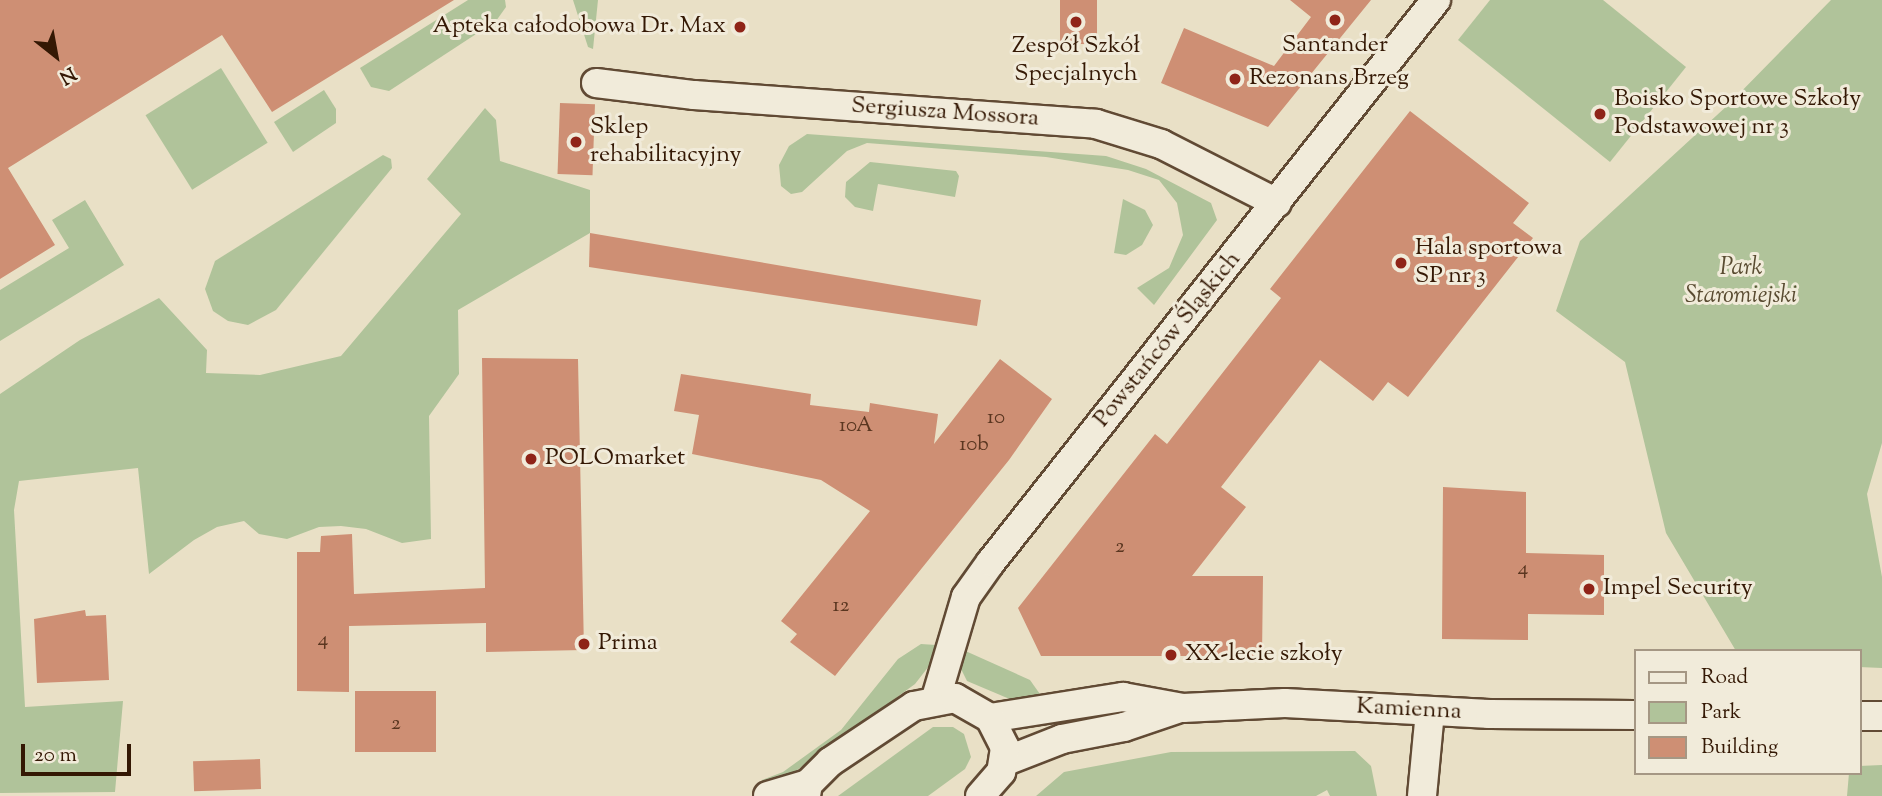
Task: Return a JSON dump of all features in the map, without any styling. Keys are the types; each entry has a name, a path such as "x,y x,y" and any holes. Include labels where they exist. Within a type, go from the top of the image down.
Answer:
{"street":[{"name":"Powstańców Śląskich","path":"936,698 966,597 1436,0"},
{"name":"Sergiusza Mossora","path":"596,83 694,95 1096,124 1161,144 1277,203"},
{"name":"Kamienna","path":"989,718 1123,697 1183,708 1285,703 1430,711 1633,715"},
{"path":"768,796 807,790 830,762 914,706 936,698 971,703 989,718 1005,748 1006,761 996,782 980,796"},
{"name":"Kamienna","path":"1006,761 1062,738 1124,727 1183,708"},
{"path":"1422,796 1430,711"},
{"path":"1861,716 1882,716"}],"green space":[{"path":"468,0 505,0 506,7 496,21 389,91 371,87 360,68"},
{"path":"573,0 598,0 593,49 588,47"},
{"name":"Boisko Sportowe Szkoły Podstawowej nr 3","path":"1490,0 1603,0 1686,67 1610,162 1458,40"},
{"name":"Park Staromiejski","path":"1831,0 1882,0 1882,443 1867,494 1882,577 1882,668 1861,667 1861,649 1735,649 1666,533 1625,362 1556,311 1580,241 1729,104"},
{"path":"221,68 268,143 192,190 146,115"},
{"path":"324,90 336,109 336,123 293,152 274,122"},
{"path":"485,108 496,120 500,161 590,190 590,233 458,310 459,374 429,416 431,539 402,543 366,529 341,526 319,527 287,539 259,534 244,521 217,527 194,540 149,574 138,468 19,481 14,510 25,707 123,701 115,792 0,793 0,394 80,340 159,298 207,350 206,373 260,375 341,356 461,214 427,179"},
{"path":"807,134 1106,156 1146,169 1211,203 1217,220 1154,305 1137,288 1169,268 1183,235 1177,203 1159,180 1128,170 1046,157 867,143 847,151 802,192 791,194 781,186 779,165 789,146"},
{"path":"383,155 391,159 392,168 276,310 248,325 228,321 213,311 205,289 215,261"},
{"path":"870,162 956,171 959,176 955,197 878,184 873,211 855,207 845,197 846,182"},
{"path":"1123,199 1145,210 1153,225 1142,245 1126,255 1114,253"},
{"path":"85,200 124,265 0,341 0,290 69,248 52,220"},
{"path":"921,644 936,645 929,666 915,684 793,773 762,785 762,780 783,772 841,730 898,659"},
{"path":"961,649 1030,680 1042,697 1012,700 967,681 961,669"},
{"path":"933,727 953,727 964,734 971,757 965,769 928,796 838,796"},
{"path":"1355,751 1371,766 1377,796 1330,796 1327,790 1316,796 1036,796 1064,772 1171,752"},
{"path":"1882,765 1882,796 1847,796 1849,775 1861,775 1861,766"}],"building":[{"path":"0,0 454,0 272,112 222,35 8,168 55,245 0,279"},
{"name":"Zespół Szkół Specjalnych","path":"1060,0 1097,0 1097,44 1060,44"},
{"name":"Rezonans Brzeg","path":"1290,0 1371,0 1268,127 1161,83 1184,28 1274,66 1311,17"},
{"name":"Sklep rehabilitacyjny","path":"560,103 595,104 593,175 558,174"},
{"path":"1410,111 1529,203 1513,223 1533,238 1408,397 1388,382 1373,401 1320,360 1221,487 1246,507 1192,576 1263,576 1262,656 1041,656 1018,608 1155,434 1167,444 1281,298 1270,289"},
{"path":"590,233 981,300 977,326 589,267"},
{"name":"POLOmarket","path":"482,358 578,359 584,650 486,652 486,623 349,626 349,692 297,691 297,552 320,552 321,536 352,534 354,594 485,588"},
{"path":"1000,359 1052,399 1009,460 835,676 790,642 797,634 781,621 870,511 821,480 692,454 699,415 674,411 681,374 811,394 810,405 869,412 870,403 938,414 934,444"},
{"path":"1443,487 1526,492 1526,553 1604,555 1604,615 1528,614 1528,640 1442,639"},
{"path":"85,610 86,616 106,615 109,680 37,683 34,619"},
{"path":"355,691 436,691 436,752 355,752"},
{"path":"260,759 261,789 194,791 193,761"}],"place":[{"name":"Santander","path":"1335,20"},
{"name":"Zespół Szkół Specjalnych","path":"1076,22"},
{"name":"Apteka całodobowa Dr. Max","path":"740,27"},
{"name":"Rezonans Brzeg","path":"1235,79"},
{"name":"Boisko Sportowe Szkoły Podstawowej nr 3","path":"1600,114"},
{"name":"Sklep rehabilitacyjny","path":"576,142"},
{"name":"Hala sportowa SP nr 3","path":"1401,263"},
{"name":"POLOmarket","path":"531,459"},
{"name":"Impel Security","path":"1589,589"},
{"name":"Prima","path":"584,644"},
{"name":"XX-lecie szkoły","path":"1171,655"}]}
